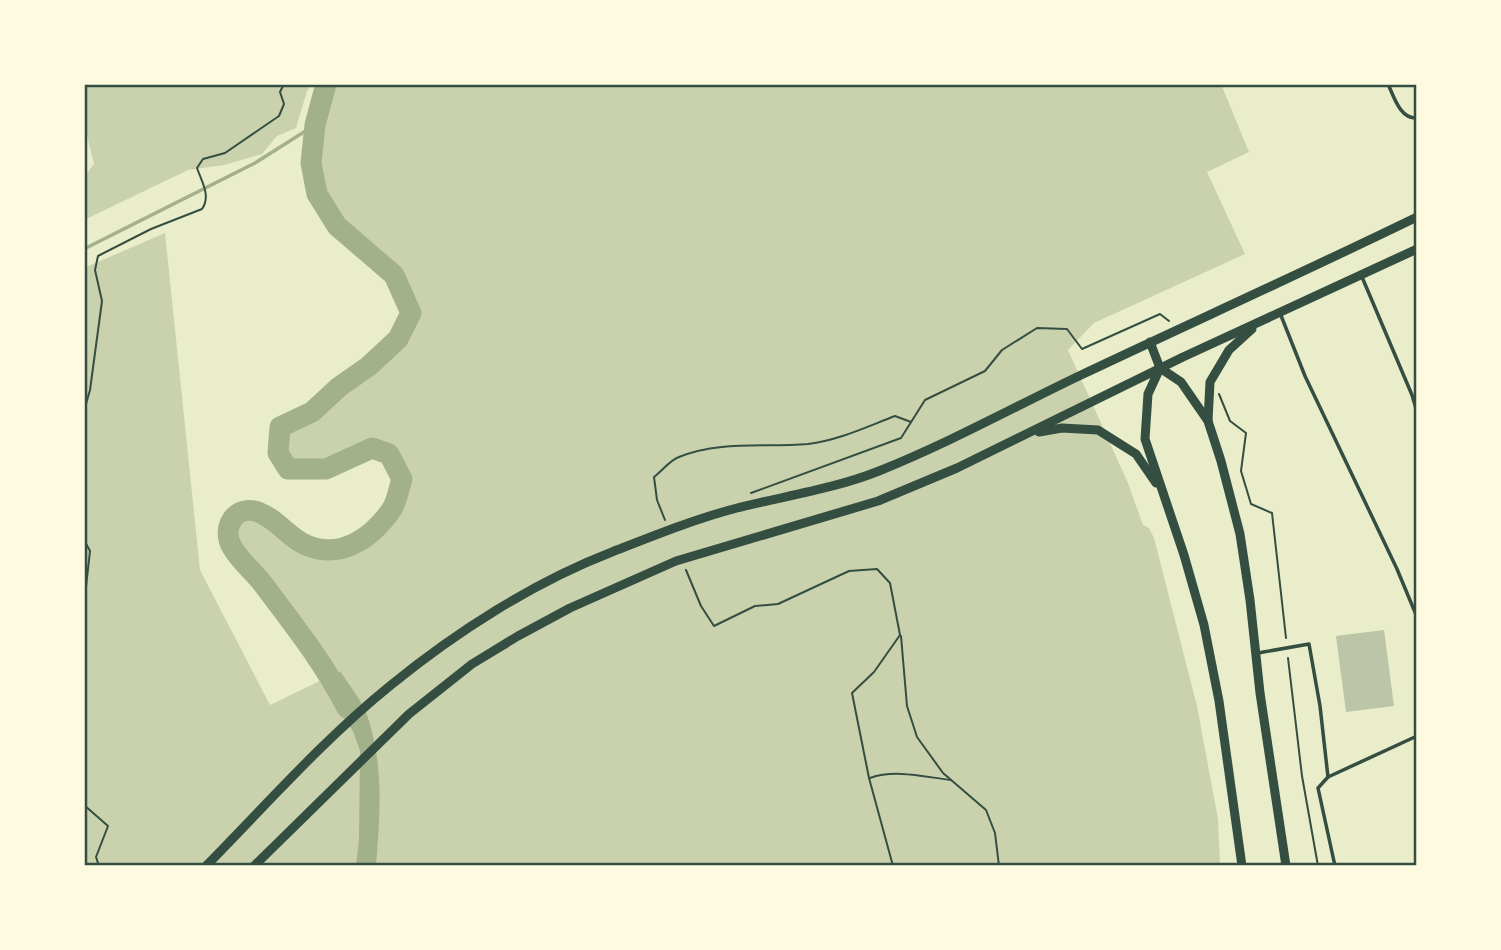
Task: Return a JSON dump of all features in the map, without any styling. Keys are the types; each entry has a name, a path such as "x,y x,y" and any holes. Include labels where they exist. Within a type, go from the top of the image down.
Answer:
{"main road":[{"path":"206,866 326,745 389,686 456,636 504,606 607,554 735,509 874,473 946,443 1015,406 1417,217"},
{"path":"254,866 409,714 471,664 528,630 620,584 676,561 878,501 957,468 1160,368 1417,249"},
{"path":"1208,421 1210,382 1229,350 1258,323"},
{"path":"1150,342 1160,368 1181,382 1208,421 1222,461 1240,534 1286,866"},
{"path":"1160,368 1148,394 1145,439 1184,555 1204,625 1219,701 1242,866"},
{"path":"1027,434 1062,428 1098,430 1136,454 1161,491"}],"lane":[{"path":"1388,84 1396,103 1405,115 1417,118"},
{"path":"1362,275 1417,412"},
{"path":"1280,312 1310,387 1397,569 1417,617"},
{"path":"1256,653 1309,644 1320,706 1328,777"},
{"path":"1335,866 1318,789 1328,777 1417,736"}],"path":[{"path":"84,411 90,390 102,301 95,270 99,256 151,229 202,209 206,194 197,169 203,159 225,153 279,116 284,104 281,92 284,84"},
{"path":"747,494 901,438 925,400 985,371 1002,350 1037,328 1067,329 1082,349 1160,314 1169,320 1173,331"},
{"path":"1210,391 1221,394 1230,421 1246,433 1241,471 1251,504 1272,513 1302,776 1318,866"},
{"path":"667,524 657,500 654,477 677,457 720,446 768,447 810,443 852,434 895,416 911,422"},
{"path":"84,540 90,551 84,605"},
{"path":"687,570 701,606 714,626 755,606 778,604 849,571 877,569 890,583 900,635 907,706 917,737 943,774 986,810 995,833 999,866"},
{"path":"893,866 869,779 852,693 874,672 900,635"},
{"path":"869,779 898,774 952,780"},
{"path":"84,805 108,827 96,857 99,866"}],"shaded area":[{"path":"84,84 312,84 307,91 296,128 277,136 262,154 224,165 188,170 84,220 84,177 94,164 84,123"},
{"path":"326,84 1221,84 1249,152 1207,172 1245,254 1094,323 1068,350 1128,483 1143,525 1149,528 1154,538 1197,706 1218,819 1220,866 84,866 84,268 165,233 200,570 270,705 330,676 254,572 232,547 228,533 230,522 237,512 246,509 257,511 306,545 331,550 343,548 365,537 384,520 397,499 402,479 389,454 372,448 326,469 288,469 278,453 280,427 312,412 339,387 369,366 398,339 411,313 394,275 337,226 317,194 311,163 315,125"},
{"path":"340,671 366,712 377,755 379,810 376,866 356,866 360,751 353,731 328,693"}],"building":[{"path":"1384,630 1394,706 1346,712 1336,636"}],"waterway":[{"path":"326,84 315,125 311,163 317,194 337,226 394,275 411,313 398,339 369,366 339,387 312,412 280,427 278,453 288,469 326,469 372,448 389,454 402,479 394,506 384,519 365,537 343,548 331,550 306,545 265,515 250,510 243,511 232,519 228,532 235,552 308,644 347,708"},
{"path":"84,249 255,163 315,125"}]}
